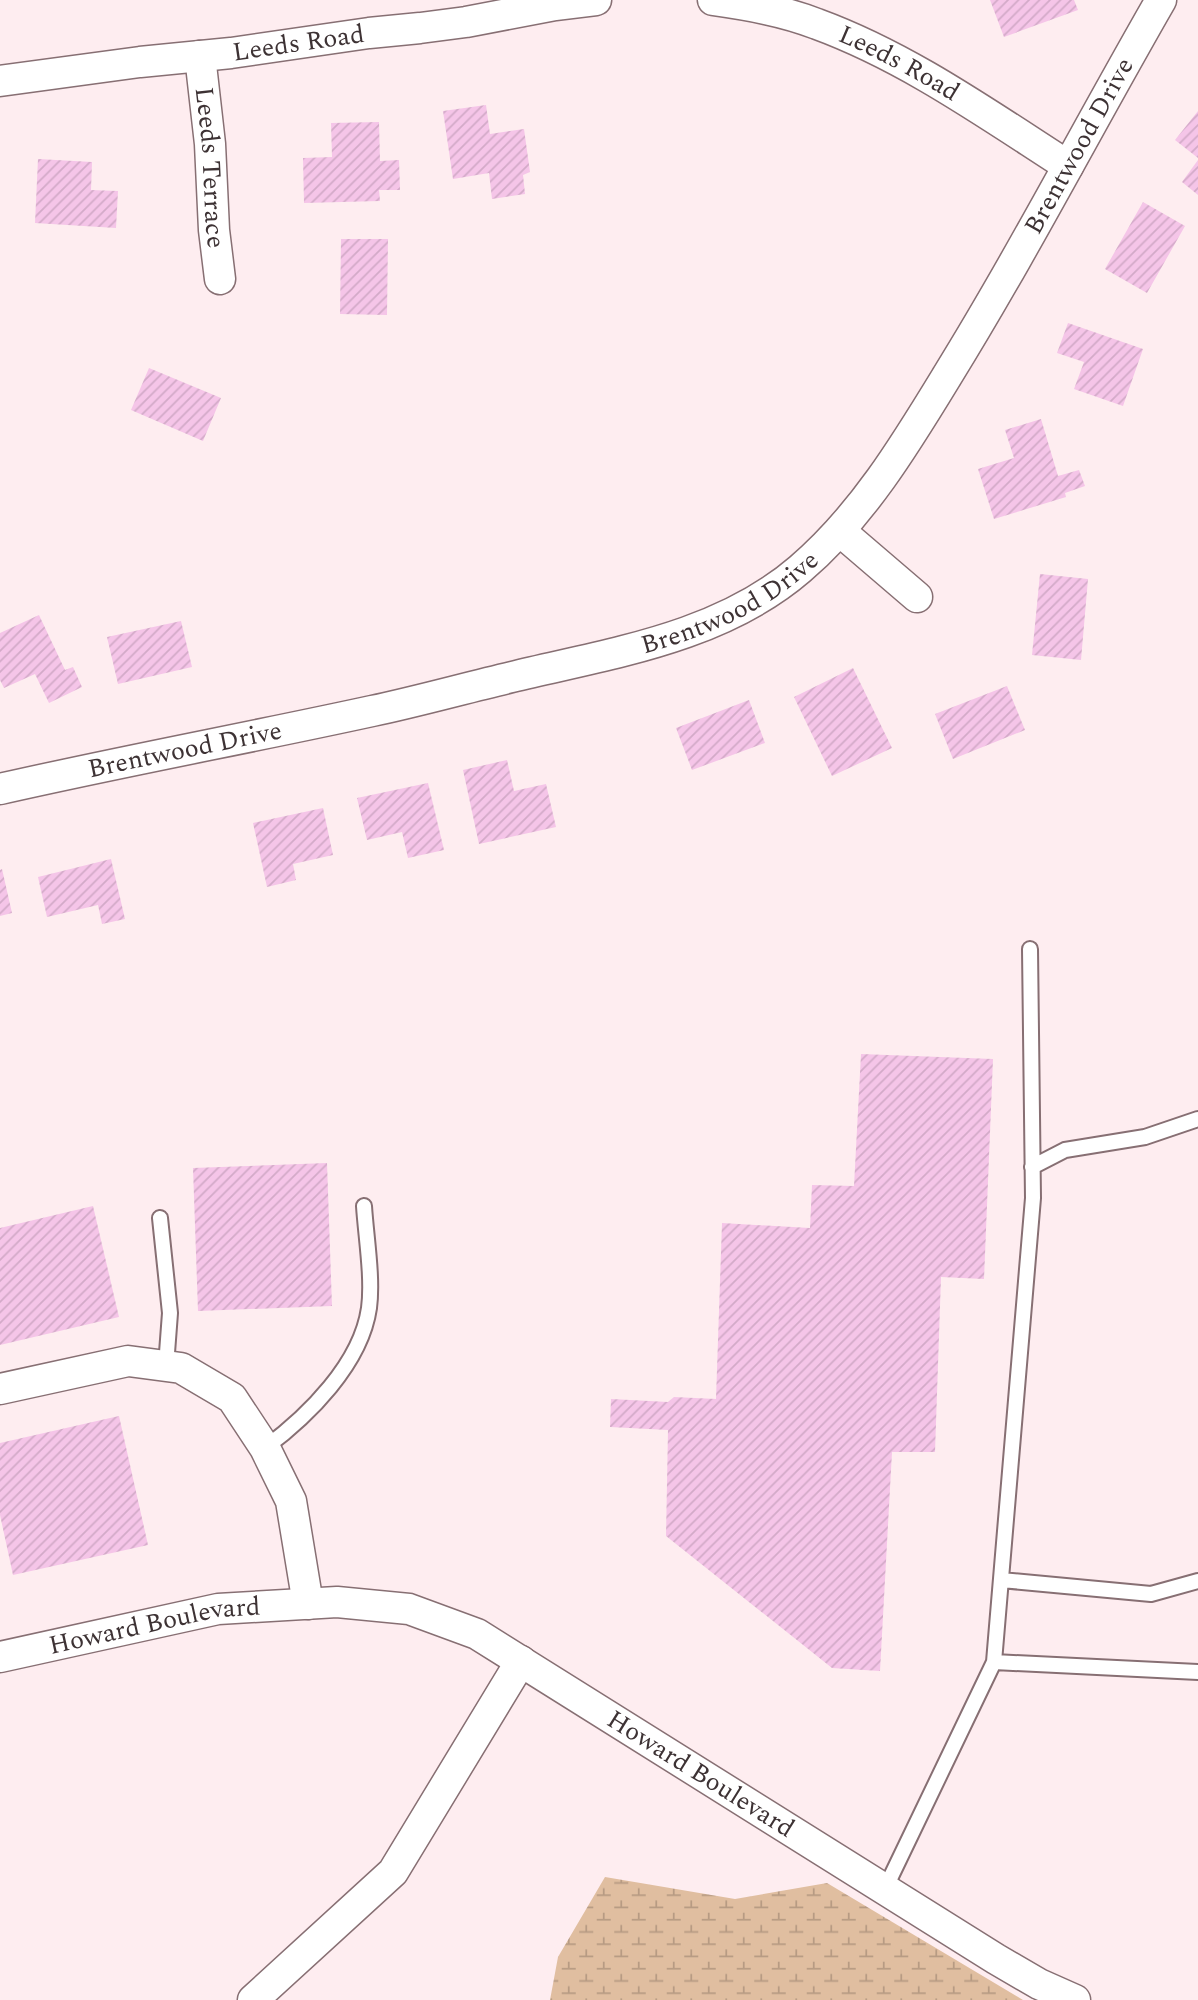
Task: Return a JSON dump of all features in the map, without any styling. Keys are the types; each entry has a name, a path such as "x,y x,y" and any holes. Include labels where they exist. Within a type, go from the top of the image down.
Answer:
{"street":[{"name":"Leeds Road","path":"0,81 455,23 596,0"},
{"name":"Leeds Road","path":"713,0 776,11 816,23 891,56 1068,166"},
{"name":"Brentwood Drive","path":"0,789 375,710 665,639 713,623 754,602 800,570 840,531 905,443 983,319 1161,0"},
{"name":"Leeds Terrace","path":"201,56 220,279"},
{"path":"840,531 917,597"},
{"path":"0,1389 128,1361 181,1368 232,1398 265,1448 291,1501 308,1604"},
{"name":"Howard Boulevard","path":"0,1657 218,1609 337,1602 409,1609 477,1634 996,1959 1039,1984 1075,2000"},
{"path":"253,2000 393,1872 521,1661"}],"lane":[{"path":"885,1889 994,1662 1033,1198 1030,949"},
{"path":"1032,1167 1065,1150 1144,1137 1198,1119"},
{"path":"265,1448 289,1430 320,1398 356,1349 364,1330 369,1307 364,1206"},
{"path":"160,1218 170,1314 166,1366"},
{"path":"1001,1580 1151,1594 1198,1581"},
{"path":"994,1662 1198,1672"}],"green space":[{"path":"605,1877 735,1899 827,1883 1023,2000 550,2000 558,1957"}],"building":[{"path":"990,0 1074,0 1078,10 1004,37"},
{"path":"486,105 490,134 524,129 530,172 523,175 525,194 492,199 489,173 453,179 443,111"},
{"path":"1198,111 1198,158 1175,140"},
{"path":"379,122 380,161 399,160 400,190 379,190 380,201 304,203 303,158 332,157 331,123"},
{"path":"38,159 92,162 91,190 118,191 116,228 35,223"},
{"path":"1198,160 1198,195 1182,182"},
{"path":"1143,202 1185,226 1147,293 1105,269"},
{"path":"341,239 388,239 387,315 340,314"},
{"path":"1068,323 1143,349 1123,406 1074,389 1084,362 1057,353"},
{"path":"149,368 221,398 203,441 131,410"},
{"path":"1041,419 1058,476 1079,470 1085,486 1065,493 1066,497 994,519 978,469 1014,458 1005,430"},
{"path":"1040,574 1088,579 1081,660 1032,655"},
{"path":"39,615 65,670 73,667 82,687 49,703 35,674 4,688 0,680 0,633"},
{"path":"181,621 192,667 118,684 107,637"},
{"path":"853,668 892,748 832,776 794,697"},
{"path":"1007,686 1025,730 953,759 935,714"},
{"path":"749,700 765,743 692,770 676,728"},
{"path":"507,760 514,791 546,784 556,827 479,844 463,770"},
{"path":"428,783 444,850 408,858 402,832 367,840 357,798"},
{"path":"323,808 333,855 293,864 296,880 267,887 253,823"},
{"path":"111,859 125,919 102,924 98,905 47,917 38,877"},
{"path":"2,869 12,913 0,916 0,870"},
{"path":"861,1054 993,1059 984,1279 941,1277 935,1452 892,1452 880,1671 832,1668 666,1536 668,1430 610,1427 611,1399 668,1402 674,1397 716,1399 722,1223 810,1228 812,1185 854,1186"},
{"path":"327,1163 332,1306 198,1311 193,1168"},
{"path":"93,1206 119,1317 0,1345 0,1228"},
{"path":"119,1416 148,1545 13,1575 0,1515 0,1443"}]}
